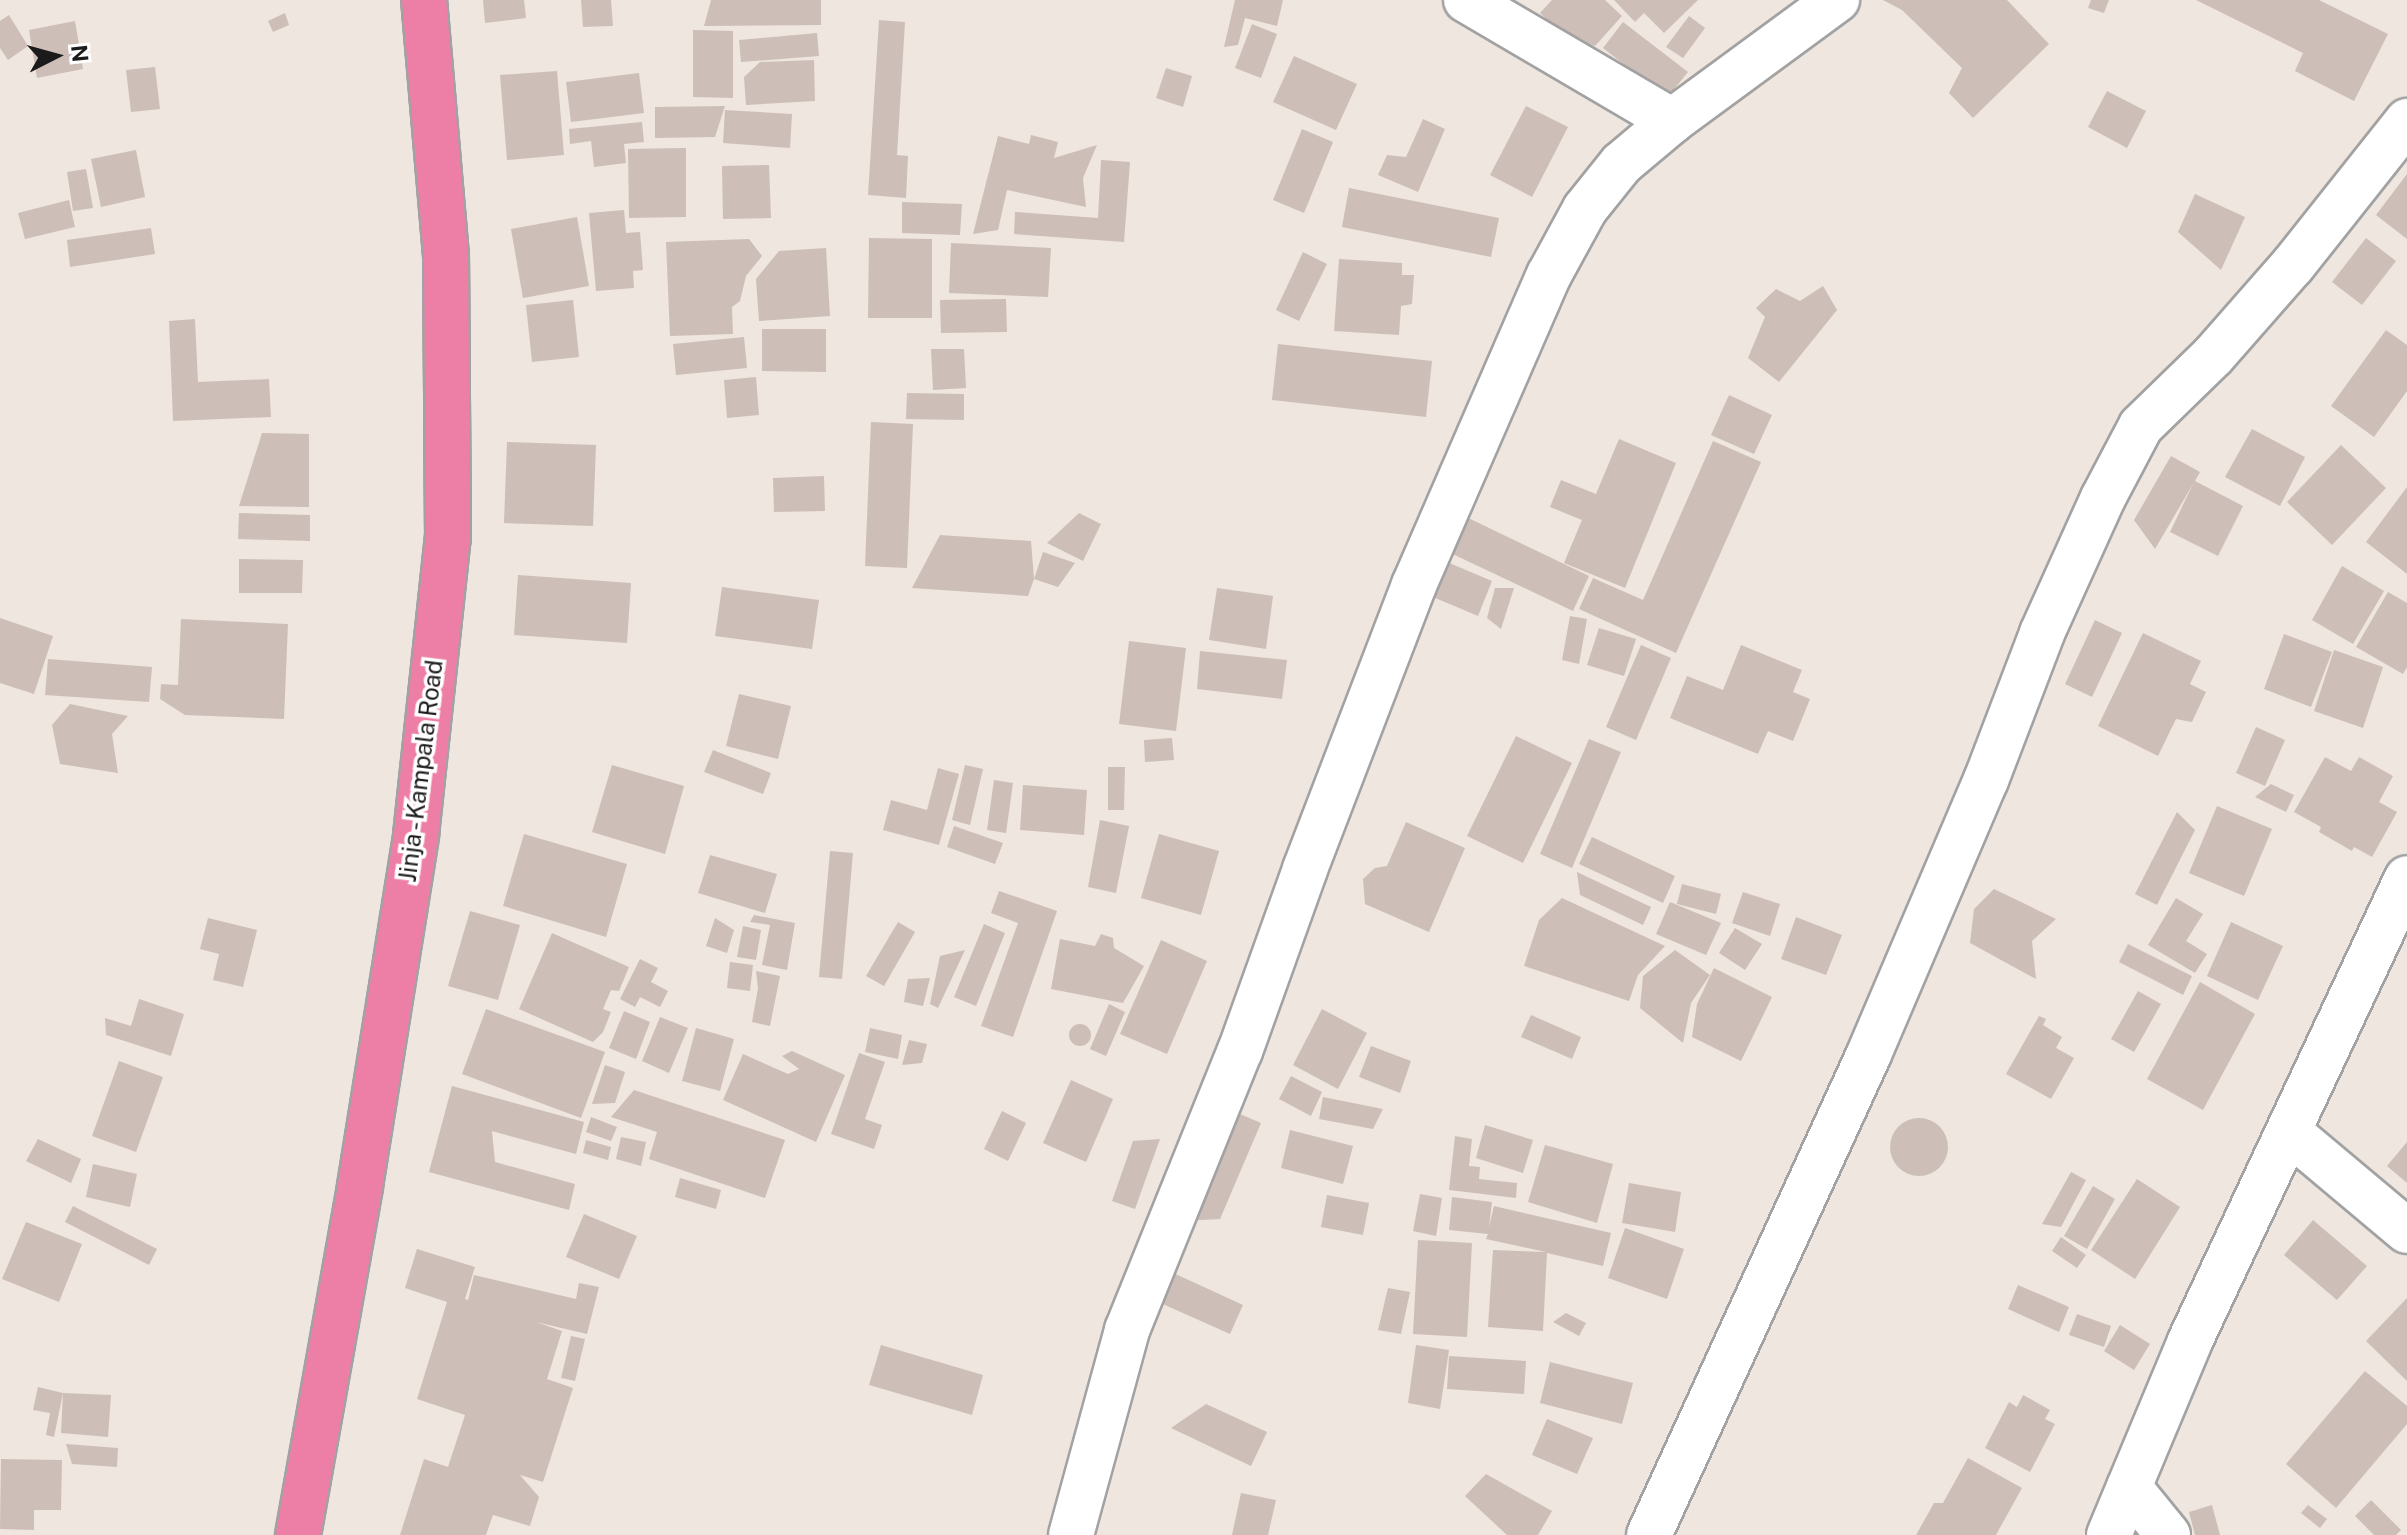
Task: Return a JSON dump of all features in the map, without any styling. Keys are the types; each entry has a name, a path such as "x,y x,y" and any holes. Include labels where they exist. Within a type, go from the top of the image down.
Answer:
{"highway":[{"name":"Jinja - Kampala Road","path":"298,1535 360,1186 416,835 448,538 446,256 424,0"}],"street":[{"path":"1466,0 1672,121"},
{"path":"1071,1535 1127,1330 1240,1051 1305,869 1414,585 1549,275 1585,209 1621,164 1672,121 1837,0"},
{"path":"1649,1535 1869,1054 1986,780 2042,633 2103,498 2141,426 2213,356 2293,265 2407,121"},
{"path":"2109,1535 2190,1341 2407,878"},
{"path":"2289,1132 2407,1231"},
{"path":"2129,1487 2168,1535"}],"building":[{"path":"483,0 524,0 526,18 485,23"},
{"path":"581,0 611,0 613,26 583,27"},
{"path":"711,0 821,0 821,25 704,26"},
{"path":"1235,0 1283,0 1277,26 1245,18 1238,45 1224,47"},
{"path":"1552,0 1605,0 1622,16 1595,46 1585,43 1579,49 1540,13"},
{"path":"1614,0 1698,0 1664,33 1644,13 1635,22"},
{"path":"1883,0 2007,0 2049,44 1973,118 1949,93 1962,68 1902,10"},
{"path":"2091,0 2109,0 2104,13 2088,8"},
{"path":"2196,0 2319,0 2388,34 2354,101 2295,71 2303,53"},
{"path":"285,13 289,25 273,32 268,21"},
{"path":"9,15 28,46 8,60 0,48 0,21"},
{"path":"1689,16 1705,28 1683,58 1666,47"},
{"path":"879,20 905,22 897,155 908,156 906,198 868,195"},
{"path":"75,21 83,69 37,78 29,30"},
{"path":"1623,22 1688,72 1667,98 1603,48"},
{"path":"1252,24 1277,34 1261,78 1235,68"},
{"path":"693,30 733,31 733,98 693,97"},
{"path":"817,33 819,56 741,62 739,40"},
{"path":"1294,56 1357,84 1336,130 1273,102"},
{"path":"814,60 815,101 746,105 744,77 760,62"},
{"path":"155,67 160,109 131,112 126,70"},
{"path":"1166,68 1192,76 1183,107 1156,98"},
{"path":"557,71 564,155 507,160 500,75"},
{"path":"639,73 644,113 571,122 566,82"},
{"path":"2107,91 2146,111 2127,148 2088,127"},
{"path":"725,106 715,137 655,138 655,107"},
{"path":"1526,106 1568,127 1532,197 1490,175"},
{"path":"725,110 792,114 790,148 723,143"},
{"path":"1423,119 1445,129 1418,192 1378,175 1387,155 1406,157"},
{"path":"642,122 644,142 624,144 626,163 594,167 591,141 570,144 569,129"},
{"path":"1302,129 1333,142 1304,213 1273,200"},
{"path":"1031,135 1058,142 1054,158 1097,145 1083,178 1086,207 1007,190 998,230 973,234 998,136 1029,144"},
{"path":"686,148 686,217 629,218 628,149"},
{"path":"136,150 145,197 101,207 91,159"},
{"path":"1101,160 1130,162 1124,242 1014,234 1015,212 1098,218"},
{"path":"769,165 771,218 723,219 722,166"},
{"path":"86,169 93,208 73,211 67,172"},
{"path":"2407,174 2407,239 2376,215"},
{"path":"1349,188 1499,218 1491,257 1342,227"},
{"path":"2195,194 2245,217 2221,270 2178,232"},
{"path":"69,200 75,227 25,239 18,213"},
{"path":"902,202 962,204 960,235 902,233"},
{"path":"624,210 626,233 640,232 643,270 633,271 634,288 596,291 589,213"},
{"path":"577,217 589,286 523,298 511,229"},
{"path":"151,228 155,254 70,267 67,240"},
{"path":"869,238 932,239 932,318 868,318"},
{"path":"2366,238 2396,261 2362,305 2332,282"},
{"path":"749,239 762,256 746,276 740,301 732,307 733,334 670,336 666,242"},
{"path":"951,243 1051,248 1048,297 949,293"},
{"path":"826,248 830,316 759,321 756,279 779,251"},
{"path":"1303,252 1327,264 1299,321 1276,310"},
{"path":"1339,259 1402,263 1402,275 1414,275 1412,304 1401,306 1399,335 1334,331"},
{"path":"1823,286 1837,310 1779,382 1748,358 1765,317 1756,308 1776,289 1800,301"},
{"path":"1006,299 1007,332 941,333 940,300"},
{"path":"573,300 579,357 532,362 526,305"},
{"path":"195,319 198,382 269,379 271,417 173,421 169,321"},
{"path":"762,329 826,329 826,372 762,371"},
{"path":"2386,330 2407,345 2407,391 2374,437 2331,406"},
{"path":"744,337 747,368 676,375 673,344"},
{"path":"1278,344 1432,361 1426,417 1272,400"},
{"path":"931,349 964,349 966,388 933,390"},
{"path":"756,377 759,415 727,418 724,380"},
{"path":"907,393 964,394 964,420 906,419"},
{"path":"1729,395 1772,415 1754,454 1711,435"},
{"path":"871,422 913,424 907,568 865,566"},
{"path":"2252,429 2305,457 2280,506 2225,477"},
{"path":"262,433 309,434 309,507 239,506"},
{"path":"1619,439 1676,463 1625,588 1564,563 1582,520 1550,507 1561,480 1596,494"},
{"path":"1713,441 1761,462 1676,653 1579,609 1593,578 1643,600"},
{"path":"507,442 596,445 593,526 504,523"},
{"path":"2341,445 2386,488 2332,545 2287,502"},
{"path":"2171,456 2200,472 2195,481 2243,506 2218,556 2170,532 2193,484 2155,549 2134,520"},
{"path":"824,476 825,511 774,512 773,478"},
{"path":"2407,487 2407,574 2366,542"},
{"path":"239,513 310,515 310,541 238,539"},
{"path":"1079,513 1101,524 1083,561 1047,543"},
{"path":"1460,514 1589,576 1573,611 1444,550"},
{"path":"940,535 1031,541 1034,579 1028,596 912,588"},
{"path":"1043,552 1075,563 1058,587 1034,579"},
{"path":"239,559 303,560 302,593 239,593"},
{"path":"1447,562 1492,581 1478,616 1433,597"},
{"path":"2342,566 2384,591 2353,644 2312,620"},
{"path":"518,575 631,583 627,643 514,635"},
{"path":"722,587 819,600 812,649 715,636"},
{"path":"1217,588 1273,596 1266,649 1209,640"},
{"path":"1495,588 1514,588 1501,629 1487,618"},
{"path":"2388,592 2407,603 2407,667 2403,674 2356,647"},
{"path":"1570,616 1587,619 1579,664 1562,660"},
{"path":"0,618 53,636 34,694 0,683"},
{"path":"181,619 288,624 284,719 185,715 160,699 161,684 178,685"},
{"path":"2095,620 2122,633 2092,697 2065,684"},
{"path":"1599,628 1636,639 1624,676 1587,665"},
{"path":"2143,633 2201,661 2190,684 2206,692 2192,722 2176,719 2158,756 2098,726"},
{"path":"2284,634 2332,652 2311,707 2264,689"},
{"path":"1129,641 1186,648 1176,731 1119,724"},
{"path":"1641,645 1671,658 1636,740 1606,727"},
{"path":"1741,645 1802,670 1793,692 1810,699 1793,741 1768,731 1758,754 1670,718 1687,676 1723,690"},
{"path":"2334,650 2383,667 2363,728 2314,711"},
{"path":"1200,651 1287,660 1282,699 1197,689"},
{"path":"48,659 152,667 149,702 45,695"},
{"path":"739,694 791,706 778,759 726,746"},
{"path":"70,704 128,716 112,734 118,773 60,764 52,725"},
{"path":"2256,727 2285,740 2265,786 2236,773"},
{"path":"1516,736 1572,763 1523,863 1467,836"},
{"path":"1172,738 1174,760 1145,762 1144,740"},
{"path":"1589,739 1621,752 1572,868 1540,854"},
{"path":"713,750 771,773 763,794 704,772"},
{"path":"2325,757 2351,771 2359,757 2393,776 2379,802 2397,812 2372,857 2354,847 2352,851 2319,832 2321,827 2294,812"},
{"path":"612,765 684,786 665,854 592,832"},
{"path":"965,765 983,769 970,825 952,820"},
{"path":"1108,767 1125,767 1124,810 1108,810"},
{"path":"938,768 959,774 939,845 883,830 891,800 927,810"},
{"path":"994,780 1013,783 1006,833 987,830"},
{"path":"2271,784 2294,795 2286,812 2255,797"},
{"path":"1023,785 1087,790 1084,835 1020,830"},
{"path":"2217,806 2272,829 2244,896 2189,873"},
{"path":"2177,812 2195,830 2157,905 2135,894"},
{"path":"1100,820 1129,826 1116,893 1088,887"},
{"path":"1406,822 1465,848 1429,932 1365,904 1363,879 1375,868 1387,866"},
{"path":"954,826 1003,843 995,864 947,847"},
{"path":"524,834 627,864 606,937 503,906"},
{"path":"1159,834 1219,851 1201,915 1141,898"},
{"path":"1592,837 1675,876 1663,903 1579,864"},
{"path":"830,851 853,853 842,979 819,977"},
{"path":"710,855 777,874 765,913 698,893"},
{"path":"1577,872 1651,907 1643,925 1580,895"},
{"path":"1682,884 1721,894 1716,914 1677,904"},
{"path":"1994,889 2056,919 2032,941 2036,979 1970,943 1974,909"},
{"path":"999,891 1057,911 1013,1037 981,1026 1018,923 991,913"},
{"path":"1743,892 1780,904 1770,936 1732,923"},
{"path":"1562,898 1665,946 1638,975 1629,1001 1524,966 1539,920"},
{"path":"2176,898 2203,914 2186,941 2207,954 2195,973 2148,945"},
{"path":"1670,902 1721,923 1706,955 1656,934"},
{"path":"470,911 520,925 498,1000 448,986"},
{"path":"754,915 795,923 787,970 762,965 770,925 750,922"},
{"path":"1796,917 1842,935 1826,975 1781,959"},
{"path":"208,918 257,930 243,987 213,980 219,954 200,949"},
{"path":"715,918 734,930 727,953 706,946"},
{"path":"898,922 915,932 884,986 866,976"},
{"path":"2231,922 2283,946 2258,1000 2207,976"},
{"path":"984,924 1005,933 976,1006 954,997"},
{"path":"743,926 761,930 756,960 737,957"},
{"path":"1735,928 1762,944 1745,970 1719,953"},
{"path":"552,933 629,967 619,991 611,990 603,1009 611,1012 603,1032 593,1042 519,1009"},
{"path":"1101,934 1113,938 1114,948 1144,966 1123,1003 1051,989 1060,939 1095,946"},
{"path":"1161,940 1207,961 1167,1054 1120,1034"},
{"path":"2128,944 2192,976 2183,995 2119,962"},
{"path":"965,950 938,1008 930,1004 940,956"},
{"path":"1675,950 1710,975 1691,1003 1683,1043 1640,1008 1643,976"},
{"path":"640,959 658,968 651,982 668,991 660,1007 640,997 635,1007 620,999"},
{"path":"730,962 753,965 750,991 727,988"},
{"path":"1714,968 1772,997 1741,1061 1692,1037 1697,1004"},
{"path":"756,971 780,976 770,1026 752,1022 758,988"},
{"path":"930,978 923,1006 904,1002 908,979"},
{"path":"2200,982 2255,1014 2203,1110 2147,1079"},
{"path":"2138,991 2161,1004 2134,1052 2111,1039"},
{"path":"139,999 184,1014 171,1056 106,1035 105,1018 131,1026"},
{"path":"1109,1004 1125,1012 1106,1056 1090,1049"},
{"path":"486,1009 605,1052 581,1118 462,1074"},
{"path":"1322,1009 1367,1033 1338,1089 1293,1065"},
{"path":"624,1011 650,1022 636,1059 609,1048"},
{"path":"1531,1015 1581,1037 1572,1059 1521,1037"},
{"path":"2039,1016 2046,1019 2043,1025 2062,1037 2056,1048 2074,1058 2051,1099 2006,1074"},
{"path":"660,1017 688,1028 669,1073 642,1061"},
{"path":"1080,1024 1088,1027 1091,1035 1088,1043 1080,1046 1072,1043 1069,1035 1072,1027"},
{"path":"696,1028 734,1039 720,1091 682,1081"},
{"path":"870,1028 902,1035 898,1059 865,1052"},
{"path":"909,1040 927,1044 922,1063 902,1065"},
{"path":"1371,1046 1411,1061 1400,1093 1359,1077"},
{"path":"792,1051 845,1075 816,1142 723,1100 743,1054 788,1074 799,1069 782,1056"},
{"path":"859,1053 885,1062 865,1119 882,1125 874,1149 831,1134"},
{"path":"119,1061 163,1077 136,1152 92,1136"},
{"path":"605,1065 625,1072 615,1103 592,1104"},
{"path":"1291,1076 1322,1092 1311,1116 1279,1099"},
{"path":"1071,1080 1113,1099 1086,1162 1043,1143"},
{"path":"452,1086 584,1122 576,1154 492,1131 495,1162 575,1184 569,1210 429,1172"},
{"path":"634,1090 785,1140 765,1198 649,1159 657,1132 611,1117"},
{"path":"1323,1097 1383,1109 1373,1129 1319,1119"},
{"path":"1228,1109 1261,1123 1220,1219 1182,1221"},
{"path":"1002,1111 1026,1123 1008,1161 984,1149"},
{"path":"591,1117 617,1127 611,1141 586,1132"},
{"path":"1919,1118 1939,1127 1948,1147 1939,1167 1919,1176 1899,1167 1890,1147 1899,1127"},
{"path":"1485,1125 1533,1140 1523,1173 1476,1158"},
{"path":"1290,1130 1353,1146 1343,1184 1281,1168"},
{"path":"1455,1136 1472,1139 1469,1166 1480,1167 1479,1179 1517,1183 1516,1198 1449,1190"},
{"path":"621,1137 646,1142 641,1166 616,1159"},
{"path":"38,1139 81,1159 71,1183 26,1161"},
{"path":"1160,1139 1135,1209 1112,1201 1133,1141"},
{"path":"586,1140 611,1147 608,1160 583,1153"},
{"path":"2407,1142 2407,1183 2387,1166"},
{"path":"1545,1145 1613,1164 1597,1223 1528,1202"},
{"path":"93,1164 137,1174 130,1207 86,1197"},
{"path":"2071,1172 2086,1180 2061,1227 2042,1224"},
{"path":"680,1178 721,1190 716,1209 675,1197"},
{"path":"2137,1179 2180,1207 2135,1279 2091,1250"},
{"path":"1629,1183 1681,1192 1675,1232 1622,1223"},
{"path":"2093,1186 2115,1199 2087,1249 2064,1236"},
{"path":"1420,1194 1442,1198 1436,1236 1413,1231"},
{"path":"1327,1195 1369,1203 1363,1235 1321,1227"},
{"path":"1452,1197 1492,1202 1489,1227 1494,1206 1611,1233 1603,1266 1547,1253 1543,1331 1488,1327 1493,1250 1546,1252 1486,1239 1488,1234 1449,1230"},
{"path":"73,1206 157,1249 149,1265 65,1222"},
{"path":"584,1214 637,1236 619,1279 566,1257"},
{"path":"2313,1220 2367,1266 2337,1300 2284,1255"},
{"path":"26,1222 82,1244 59,1302 2,1279"},
{"path":"1625,1228 1684,1249 1667,1299 1608,1278"},
{"path":"2061,1237 2086,1255 2077,1268 2052,1251"},
{"path":"1418,1240 1472,1243 1467,1337 1413,1334"},
{"path":"417,1249 475,1267 465,1299 468,1300 474,1275 576,1299 579,1283 599,1287 587,1334 536,1322 562,1331 547,1379 573,1388 543,1482 520,1475 539,1497 530,1526 493,1515 486,1535 400,1535 424,1459 448,1467 465,1415 417,1399 447,1302 405,1288"},
{"path":"1169,1271 1243,1305 1230,1334 1156,1301"},
{"path":"2018,1285 2069,1307 2059,1332 2008,1309"},
{"path":"1388,1288 1410,1292 1401,1334 1378,1330"},
{"path":"2407,1298 2407,1381 2366,1341"},
{"path":"1566,1313 1586,1323 1579,1336 1553,1322"},
{"path":"2077,1314 2111,1326 2104,1347 2069,1335"},
{"path":"2120,1325 2150,1344 2134,1370 2104,1351"},
{"path":"571,1336 585,1339 575,1381 561,1378"},
{"path":"881,1345 983,1375 972,1415 869,1385"},
{"path":"1416,1345 1449,1350 1440,1409 1408,1403"},
{"path":"1449,1356 1526,1361 1524,1394 1447,1389"},
{"path":"1550,1362 1633,1383 1622,1424 1540,1403"},
{"path":"2365,1371 2407,1406 2407,1424 2336,1508 2286,1464"},
{"path":"38,1387 63,1393 54,1437 46,1435 50,1413 33,1410"},
{"path":"63,1393 111,1395 108,1437 61,1433"},
{"path":"2023,1395 2050,1410 2045,1419 2055,1424 2030,1472 1985,1448 2009,1402 2017,1407"},
{"path":"1206,1404 1267,1432 1251,1466 1171,1428"},
{"path":"1547,1419 1593,1438 1577,1474 1532,1455"},
{"path":"66,1444 118,1448 117,1467 72,1464"},
{"path":"1968,1458 2022,1488 1996,1535 1916,1535 1934,1503 1943,1503"},
{"path":"1,1459 62,1460 61,1510 34,1510 34,1530 0,1529"},
{"path":"1486,1474 1552,1511 1538,1535 1507,1535 1465,1496"},
{"path":"1241,1493 1276,1500 1268,1535 1232,1535"},
{"path":"2371,1500 2401,1530 2396,1535 2374,1535 2355,1516"},
{"path":"2212,1505 2220,1535 2195,1535 2189,1512"},
{"path":"2308,1505 2327,1519 2320,1528 2301,1513"}]}
